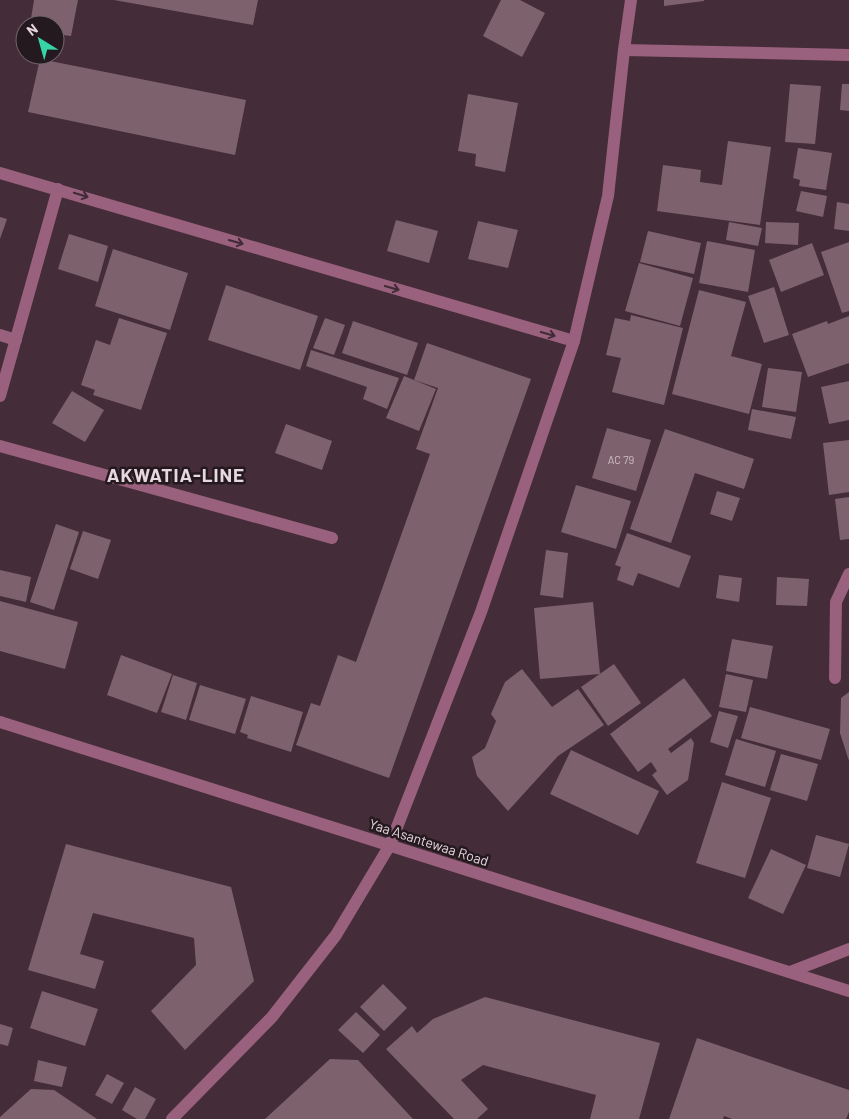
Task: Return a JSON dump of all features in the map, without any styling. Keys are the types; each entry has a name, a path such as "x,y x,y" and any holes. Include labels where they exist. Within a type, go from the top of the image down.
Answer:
{"street":[{"path":"172,1119 272,1017 336,936 390,845 481,612 574,341 608,196 631,0"},
{"path":"624,50 849,55"},
{"path":"0,173 574,341"},
{"path":"0,396 58,189"},
{"path":"0,335 16,340"},
{"path":"0,446 332,538"},
{"path":"835,678 836,602 849,574"},
{"name":"Yaa Asantewaa Road","path":"0,722 849,991"},
{"path":"790,972 849,949"}],"building":[{"path":"34,0 78,0 71,36 65,35 65,15 32,15"},
{"path":"114,0 258,0 253,25"},
{"path":"501,0 520,0 545,13 522,57 483,36"},
{"path":"664,0 704,0 704,1 664,6"},
{"path":"65,64 246,100 235,155 28,112 39,65"},
{"path":"790,84 821,86 815,144 785,142"},
{"path":"842,84 849,84 849,111 840,110"},
{"path":"468,94 518,103 505,172 475,166 476,154 458,151"},
{"path":"728,141 771,147 760,225 657,211 663,165 701,170 700,182 722,185"},
{"path":"798,148 832,153 826,190 799,186 800,180 793,178"},
{"path":"801,191 827,196 823,217 796,211"},
{"path":"837,202 849,204 849,231 834,229"},
{"path":"0,217 7,219 0,239"},
{"path":"396,220 438,231 429,263 387,251"},
{"path":"478,221 518,230 508,268 468,259"},
{"path":"729,222 762,228 758,246 726,240"},
{"path":"766,222 799,223 798,245 765,243"},
{"path":"648,231 701,243 694,274 640,262"},
{"path":"69,234 108,246 98,282 58,269"},
{"path":"707,241 755,250 748,292 699,283"},
{"path":"849,242 849,311 842,313 821,252"},
{"path":"812,243 824,275 781,292 769,260"},
{"path":"113,249 188,273 170,330 95,306"},
{"path":"639,263 693,278 680,326 625,311"},
{"path":"226,285 318,316 300,370 208,340"},
{"path":"774,287 789,335 764,343 748,296"},
{"path":"699,290 746,302 731,356 762,364 749,414 672,394"},
{"path":"631,315 683,328 664,405 612,392 621,358 606,355 615,318 630,321"},
{"path":"849,316 849,363 808,377 792,334 827,321 828,324"},
{"path":"119,318 167,333 141,410 93,395 95,390 81,385 96,340 110,345"},
{"path":"325,318 345,325 334,355 313,348"},
{"path":"353,321 418,343 407,375 342,353"},
{"path":"427,343 531,379 389,778 296,745 311,703 320,706 338,655 356,662 430,454 416,449 438,388 414,380"},
{"path":"311,350 399,378 387,409 363,399 367,387 306,366"},
{"path":"768,368 802,372 796,412 762,407"},
{"path":"404,376 436,389 419,431 386,418"},
{"path":"849,381 849,420 829,424 821,387"},
{"path":"72,391 104,410 85,442 52,423"},
{"path":"752,409 796,417 791,439 748,430"},
{"path":"286,424 332,441 322,470 275,453"},
{"path":"607,428 651,440 636,491 592,478"},
{"path":"665,429 754,459 744,489 695,473 671,543 630,529"},
{"path":"849,440 849,492 829,495 823,443"},
{"path":"576,485 631,501 616,549 561,532"},
{"path":"717,491 740,498 732,521 710,514"},
{"path":"849,497 849,539 840,540 835,499"},
{"path":"56,524 79,532 54,610 30,602"},
{"path":"83,531 111,540 98,579 70,569"},
{"path":"627,533 691,556 679,588 638,573 633,586 617,580 621,567 615,565"},
{"path":"546,550 568,553 563,598 540,595"},
{"path":"0,570 31,577 26,602 0,596"},
{"path":"719,575 742,578 739,602 716,598"},
{"path":"777,577 809,579 807,606 776,605"},
{"path":"0,601 78,622 65,669 0,651"},
{"path":"593,602 600,674 540,679 534,608"},
{"path":"732,639 773,646 767,679 726,671"},
{"path":"121,655 172,674 157,713 107,695"},
{"path":"614,664 641,703 608,726 581,687"},
{"path":"522,669 552,707 578,689 604,725 558,756 508,811 477,776 472,757 485,748 496,721 491,714 505,682"},
{"path":"726,674 753,680 746,712 719,707"},
{"path":"173,675 197,683 186,720 161,712"},
{"path":"684,678 712,716 668,749 671,753 691,738 694,743 688,780 667,795 652,775 657,771 651,762 638,772 610,734"},
{"path":"200,685 246,699 235,734 189,720"},
{"path":"849,692 849,761 840,733 841,698"},
{"path":"251,696 303,712 291,752 247,738 248,735 240,732"},
{"path":"750,707 830,729 821,760 741,738"},
{"path":"719,711 738,716 728,748 710,742"},
{"path":"736,739 776,751 765,787 725,775"},
{"path":"571,750 659,791 638,835 550,794"},
{"path":"781,754 818,764 807,801 770,790"},
{"path":"722,782 771,798 745,878 696,863"},
{"path":"816,835 849,844 840,877 807,868"},
{"path":"66,844 231,887 254,981 185,1050 151,1011 196,965 194,938 93,913 80,954 104,961 95,989 28,970"},
{"path":"771,849 806,865 783,914 748,898"},
{"path":"383,984 407,1008 384,1031 360,1007"},
{"path":"42,991 98,1009 85,1046 30,1028"},
{"path":"485,997 660,1043 639,1119 590,1119 596,1095 483,1065 461,1080 488,1109 477,1119 454,1119 386,1049 412,1026 417,1033 433,1019"},
{"path":"356,1012 380,1035 363,1053 338,1030"},
{"path":"0,1024 13,1028 8,1046 0,1044"},
{"path":"697,1038 849,1090 849,1112 846,1119 732,1119 724,1116 723,1119 669,1119"},
{"path":"330,1059 358,1060 413,1119 265,1119"},
{"path":"38,1060 67,1067 62,1087 34,1081"},
{"path":"107,1074 124,1083 112,1104 95,1095"},
{"path":"135,1087 156,1099 145,1119 137,1119 122,1110"},
{"path":"31,1089 54,1090 97,1119 0,1119"}],"district":[{"name":"AKWATIA-LINE","path":"176,474"}]}
